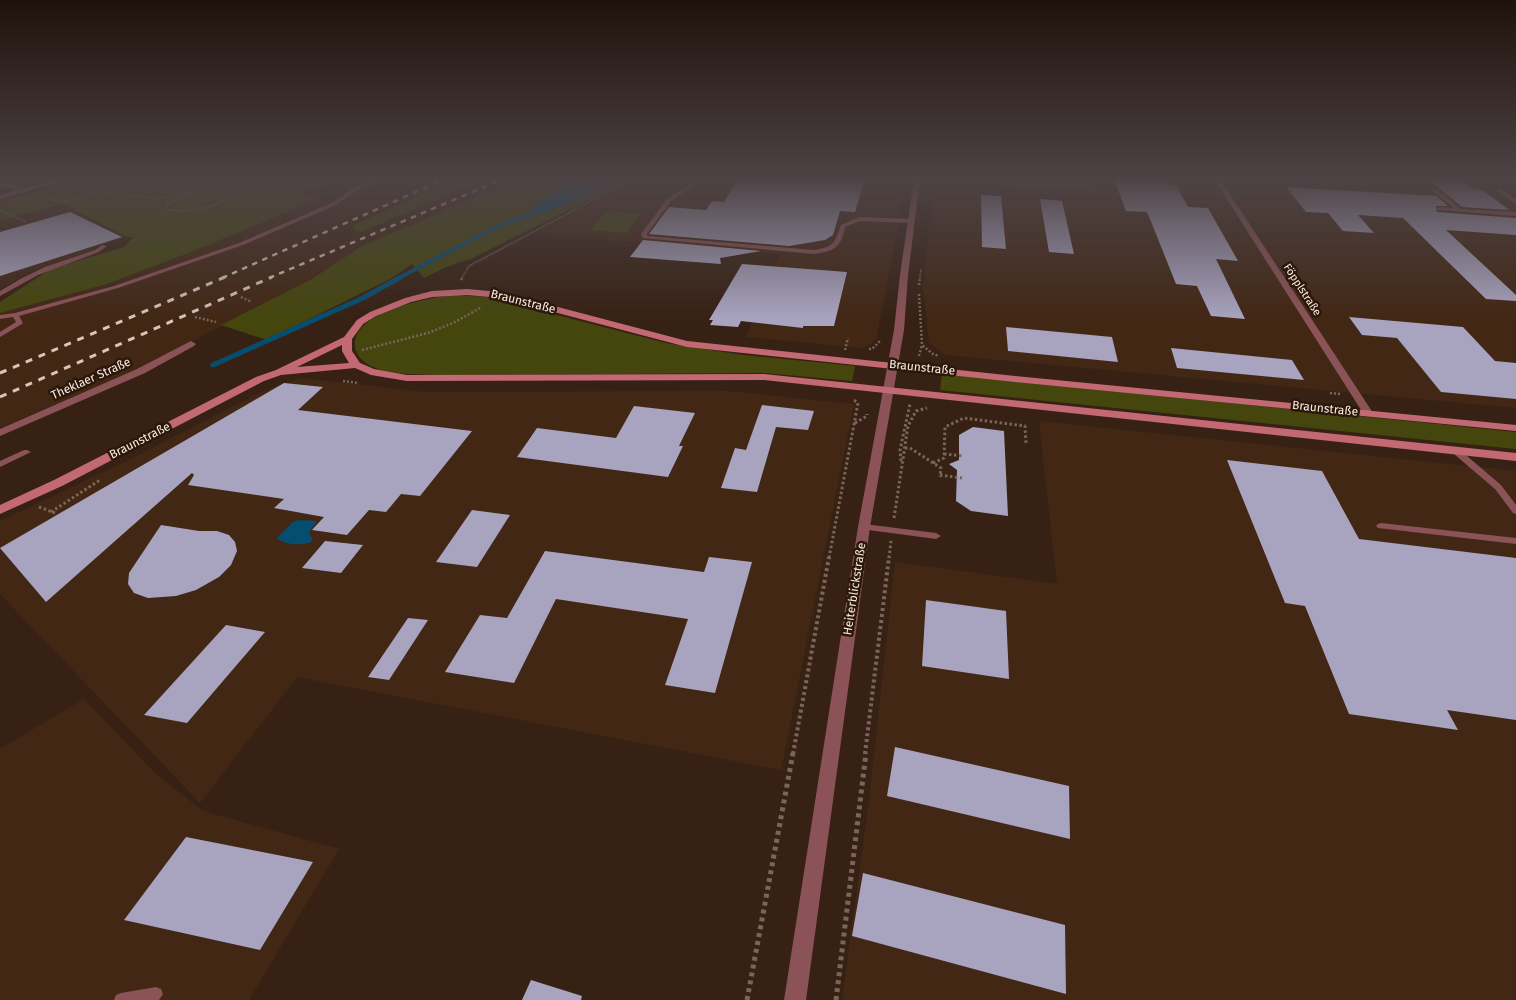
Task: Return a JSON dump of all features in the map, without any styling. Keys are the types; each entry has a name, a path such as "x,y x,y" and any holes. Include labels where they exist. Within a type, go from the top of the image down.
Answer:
{"main road":[{"name":"Braunstraße","path":"0,510 58,483 260,380 347,339 360,322 388,307 432,294 467,292 501,295 687,344 1516,428"},
{"path":"347,339 347,351 356,366"},
{"name":"Braunstraße","path":"280,372 356,366 371,372 407,378 764,377 1516,457"}],"street":[{"name":"Heiterblickstraße","path":"795,1000 864,527 900,330 911,226"},
{"name":"Föpplstraße","path":"1247,226 1368,413"},
{"name":"Theklaer Straße","path":"0,433 141,371 191,344"}],"lane":[{"path":"0,317 15,315 116,286 241,244 284,226"},
{"path":"650,226 644,234 645,237 814,252 835,246 840,241 844,226"},
{"path":"0,294 20,280 40,270 97,251 104,246"},
{"path":"0,335 20,323 15,315"},
{"path":"0,464 27,452"},
{"path":"1457,452 1498,487 1516,511"},
{"path":"1381,526 1516,541"},
{"path":"864,527 936,536"},
{"path":"121,1000 156,994"}],"path":[{"path":"459,282 469,266 545,226"},
{"path":"921,268 918,294 922,345 933,354"},
{"path":"241,297 252,302"},
{"path":"361,350 428,333 453,324 484,305"},
{"path":"194,317 216,322"},
{"path":"848,338 845,350 848,350"},
{"path":"866,350 872,349"},
{"path":"747,1000 858,403"},
{"path":"836,1000 899,474 908,426 916,411 933,407"},
{"path":"933,463 944,458 945,427 964,418 1025,426 1026,443"},
{"path":"905,448 910,448 941,468 940,476 962,478"},
{"path":"944,454 962,456"},
{"path":"44,509 53,513 106,475"}],"shaded area":[{"path":"0,226 105,226 127,237 98,246 94,251 29,272 0,289"},
{"path":"105,226 255,226 107,284 0,313 0,302 51,269 124,247 133,237 127,237"},
{"path":"256,226 353,226 360,233 377,226 410,226 360,247 312,279 142,367 0,428 0,313 107,284"},
{"path":"353,226 376,226 359,233"},
{"path":"410,226 537,226 473,258 446,267 424,278 412,264 390,279 267,340 221,325 312,279 360,247"},
{"path":"550,226 898,226 876,340 868,346 860,348 746,337 780,254 534,234"},
{"path":"594,226 632,226 626,233 590,230"},
{"path":"929,226 1516,226 1516,408 945,355 929,343 923,287"},
{"path":"457,295 486,297 666,343 743,355 855,366 852,381 765,373 439,375 385,371 363,361 357,354 355,346 358,334 367,323 380,315 413,303"},
{"path":"942,374 1516,432 1516,449 940,390"},
{"path":"301,378 425,392 727,391 854,404 781,770 297,677 200,803 0,594 0,521 125,462 261,392"},
{"path":"1039,421 1516,471 1516,1000 842,1000 870,793 895,562 1057,584"},
{"path":"84,699 157,775 203,811 339,849 249,1000 0,1000 0,749"}],"water":[{"path":"299,520 317,521 309,532 312,539 311,542 294,544 277,538 293,522"}],"building":[{"path":"22,226 98,226 122,237 0,276 0,232"},
{"path":"655,226 836,226 833,235 825,240 789,246 649,234"},
{"path":"982,226 1004,226 1006,249 982,247"},
{"path":"1045,226 1068,226 1074,254 1049,252"},
{"path":"1153,226 1218,226 1238,261 1216,259 1245,319 1211,316 1197,286 1176,284"},
{"path":"1339,226 1367,226 1374,233 1343,231"},
{"path":"1411,226 1516,226 1516,235 1446,230 1516,295 1516,301 1486,299"},
{"path":"643,240 761,251 720,258 721,264 630,257"},
{"path":"742,264 847,272 834,326 803,326 803,328 741,321 738,327 710,325 713,320 709,320"},
{"path":"1349,317 1463,327 1495,361 1516,363 1516,399 1441,392 1397,338 1362,335"},
{"path":"1006,327 1112,337 1118,362 1008,351"},
{"path":"1171,348 1292,360 1304,380 1177,368"},
{"path":"284,383 323,387 298,410 472,431 420,496 401,494 386,512 369,510 347,535 312,530 324,517 274,508 284,499 188,485 194,475 192,473 46,602 0,548"},
{"path":"762,405 814,411 808,430 776,427 757,492 721,488 735,448 746,450"},
{"path":"634,406 695,413 679,446 683,446 668,477 517,457 537,428 616,438"},
{"path":"973,427 1004,431 1008,516 971,511 956,501 957,470 949,464 959,460 959,435"},
{"path":"1227,460 1322,471 1359,539 1516,558 1516,720 1447,710 1458,730 1349,714 1305,606 1285,603"},
{"path":"472,510 510,515 477,567 436,562"},
{"path":"161,525 199,531 217,531 229,535 235,542 237,551 231,565 219,577 196,590 176,596 148,598 134,593 128,584 129,573"},
{"path":"325,541 363,545 341,573 302,568"},
{"path":"545,551 704,572 709,557 752,562 715,693 665,685 688,619 556,599 514,683 445,672 480,615 507,618"},
{"path":"926,600 1006,611 1009,679 922,666"},
{"path":"408,618 428,620 389,680 368,677"},
{"path":"226,625 265,632 187,723 144,715"},
{"path":"895,747 1069,786 1070,839 887,796"},
{"path":"186,837 313,862 260,950 124,920"},
{"path":"863,873 1065,925 1066,994 852,936"},
{"path":"531,980 582,996 581,1000 522,1000"}],"waterway":[{"path":"399,278 500,226"},
{"path":"213,365 363,298 401,277"}],"railway":[{"path":"222,278 340,226"},
{"path":"269,278 393,226"},
{"path":"0,373 225,277"},
{"path":"0,397 272,277"}]}
